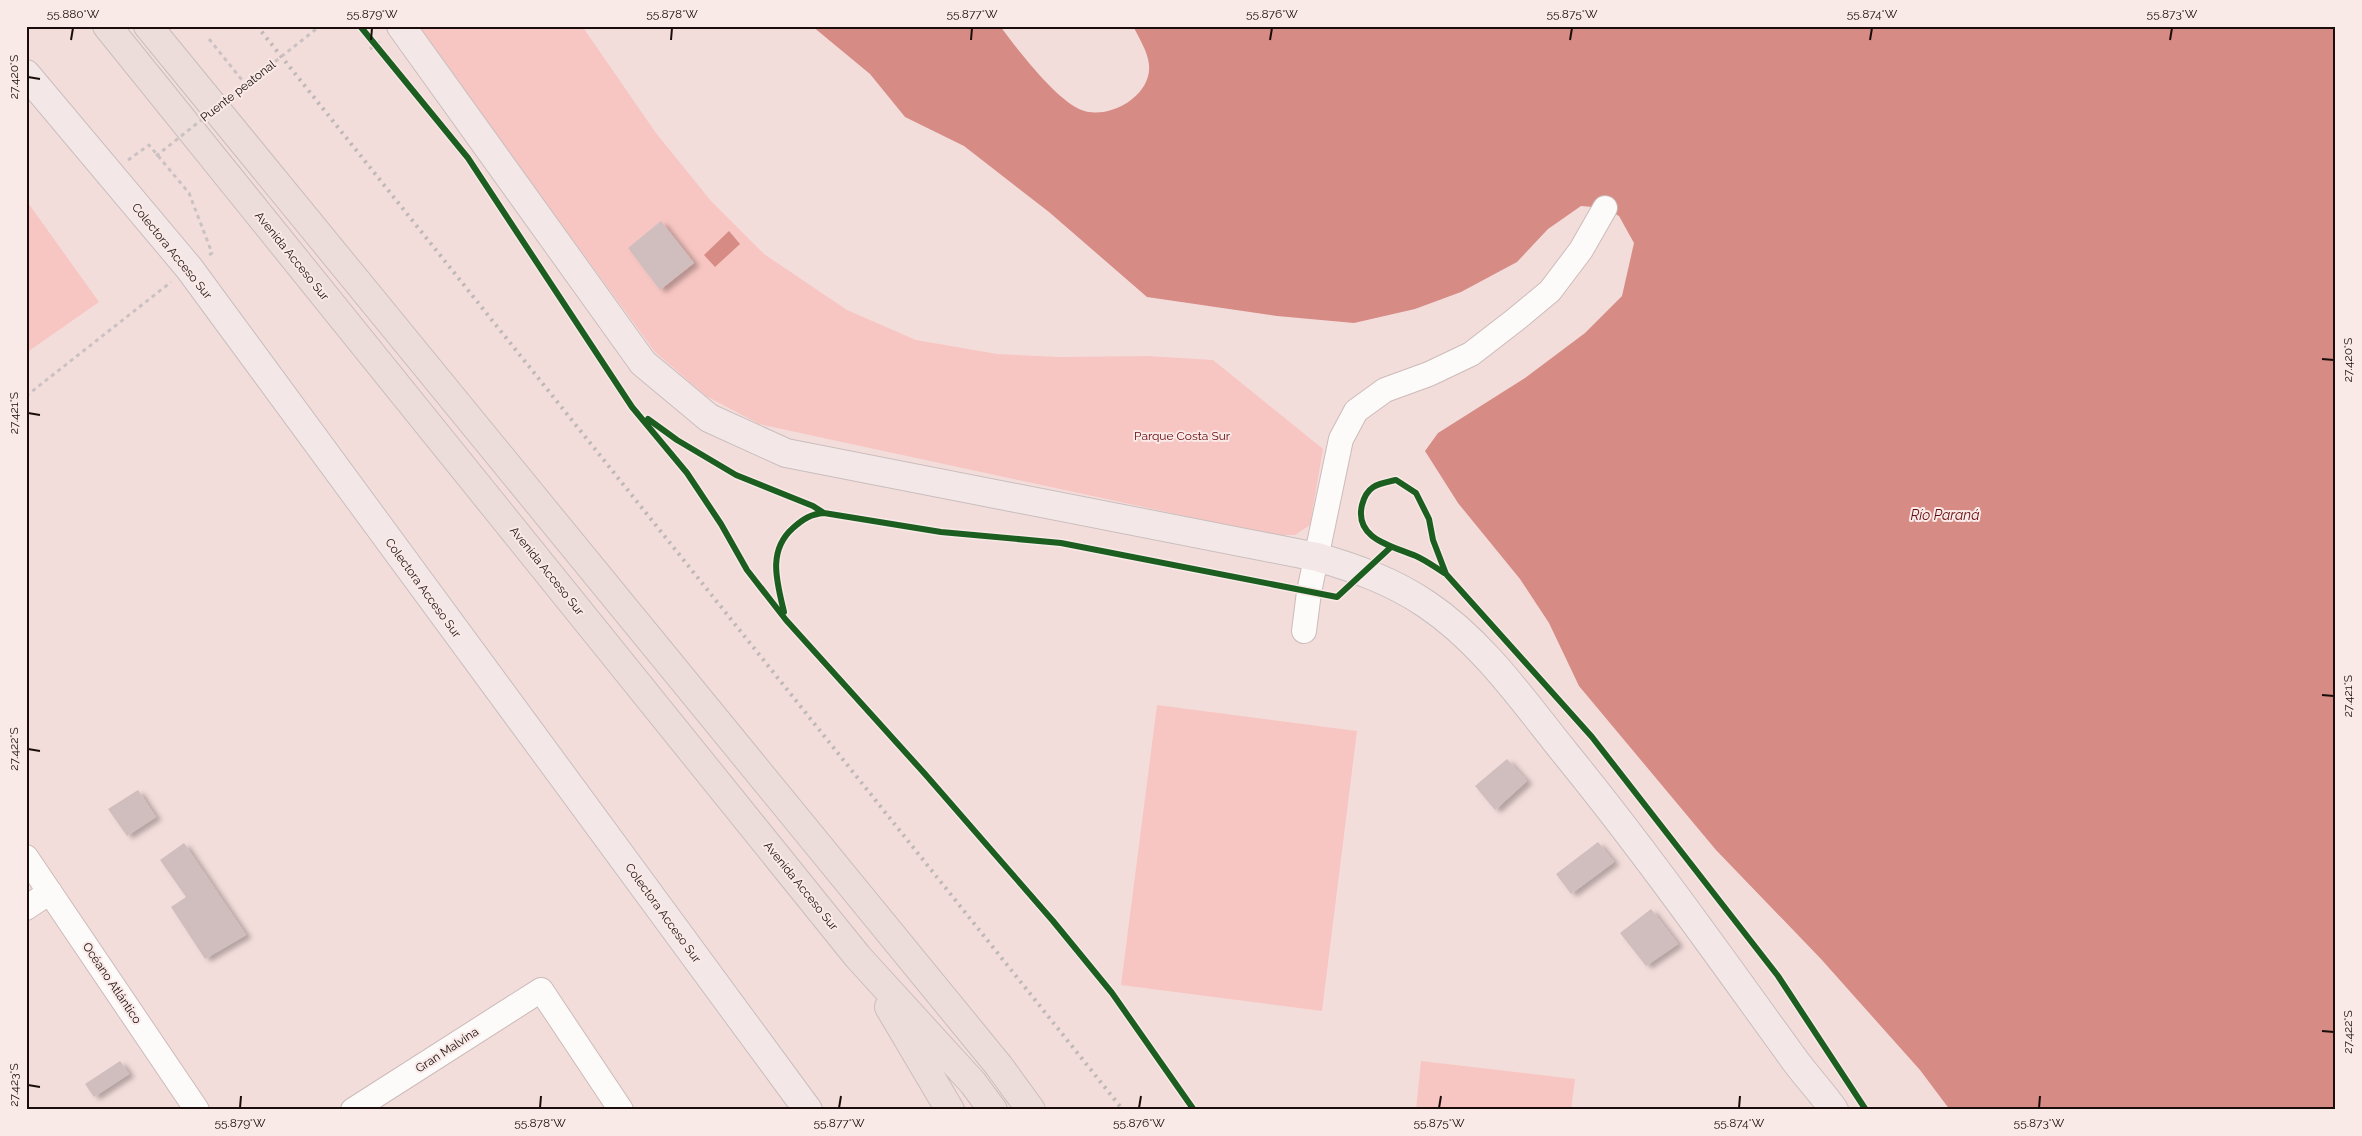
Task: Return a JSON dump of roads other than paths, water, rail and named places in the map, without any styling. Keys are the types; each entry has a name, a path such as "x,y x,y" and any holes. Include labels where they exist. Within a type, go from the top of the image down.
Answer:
{"highway":[{"name":"Avenida Acceso Sur","path":"107,26 858,957 973,1083 993,1110"},
{"path":"148,26 999,1066 1031,1110"},
{"path":"858,957 950,1110"}],"main road":[{"path":"392,33 643,363 709,418 786,453 1317,557 1363,571 1427,604 1472,644 1508,683 1620,821 1793,1058 1834,1110"},
{"name":"Colectora Acceso Sur","path":"26,74 189,268 256,362 808,1110"},
{"path":"1793,1058 1818,1110"}],"street":[{"path":"1304,631 1309,592 1340,439 1356,411 1386,390 1430,374 1471,354 1515,320 1550,291 1581,250 1605,208"},
{"name":"Océano Atlántico","path":"26,857 197,1110"},
{"path":"26,908 50,892"},
{"name":"Gran Malvina","path":"353,1110 540,990 621,1110"}],"water":[{"name":"Río Paraná","path":"812,26 1000,26 1036,72 1058,94 1079,109 1090,112 1102,112 1125,104 1143,87 1148,77 1149,65 1147,55 1133,26 2336,26 2336,1110 1950,1110 1920,1070 1821,959 1716,850 1579,686 1549,623 1520,579 1458,503 1425,451 1438,433 1525,378 1585,333 1622,296 1634,243 1619,216 1605,208 1581,206 1548,229 1517,262 1461,292 1415,309 1354,323 1277,316 1147,297 1049,212 964,146 905,117 870,74"},
{"path":"729,231 740,244 715,267 704,255"}],"railway":[{"path":"257,26 1123,1110"}],"park label":[{"name":"Parque Costa Sur","path":"1182,436"}]}
